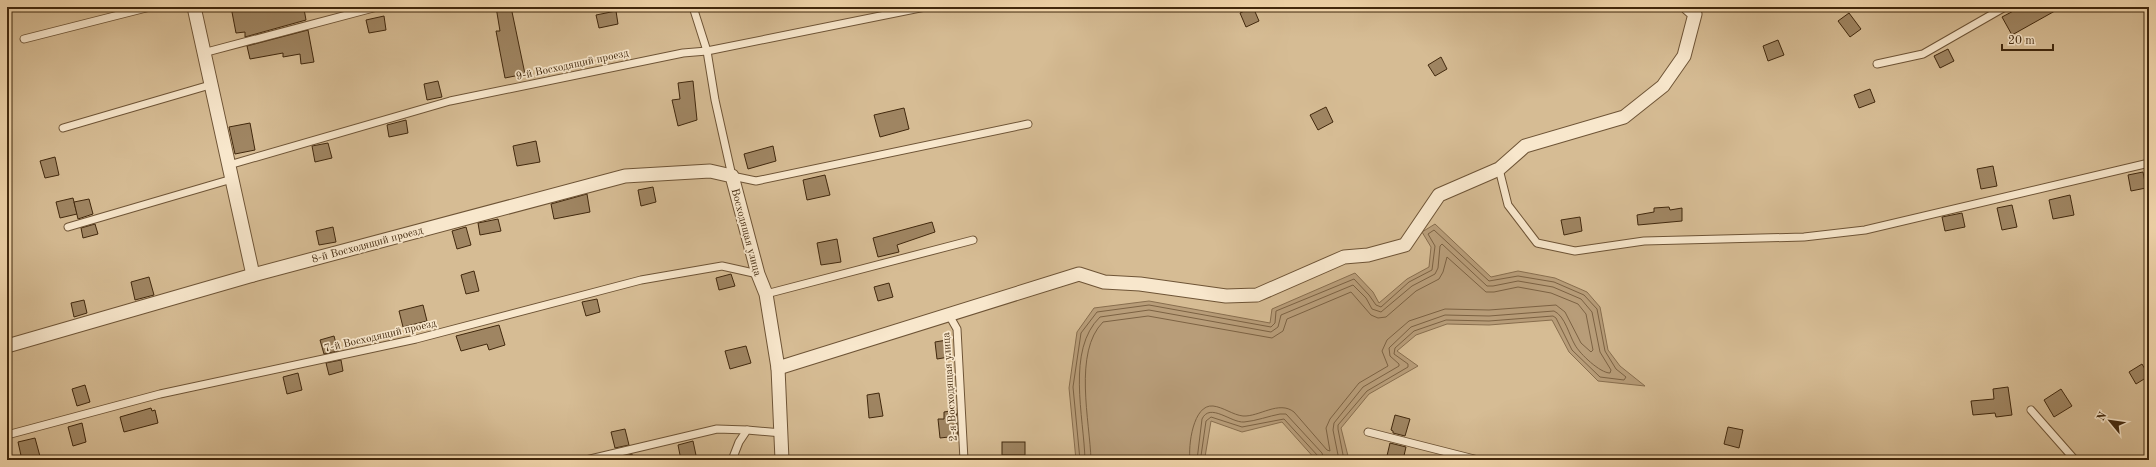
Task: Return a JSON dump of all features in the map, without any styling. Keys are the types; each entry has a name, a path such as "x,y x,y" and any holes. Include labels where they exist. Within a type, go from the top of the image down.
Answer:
{"street":[{"path":"194,7 210,85 254,275"},
{"path":"778,368 1079,274 1104,282 1140,284 1226,296 1257,295 1344,257 1368,254 1405,245 1439,194 1499,169 1525,146 1624,117 1663,86 1684,56 1695,14 1686,7"},
{"name":"8-й Восходящий проезд","path":"7,346 254,275 625,176 710,171 732,176"},
{"name":"Восходящая улица","path":"732,176 758,274 766,294 778,368 782,460"}],"lane":[{"path":"24,39 150,7"},
{"path":"203,53 377,7"},
{"name":"Восходящая улица","path":"693,7 707,51 715,100 732,176"},
{"name":"9-й Восходящий проезд","path":"229,166 450,101 683,53 707,51 925,7"},
{"path":"1878,64 1923,54 2005,7"},
{"path":"63,128 210,85"},
{"path":"732,176 756,181 1028,124"},
{"path":"1499,169 1508,206 1537,243 1575,251 1644,241 1804,237 1865,230 2149,163"},
{"path":"68,228 232,179"},
{"path":"766,294 973,240"},
{"name":"7-й Восходящий проезд","path":"7,435 160,394 416,340 641,280 722,266 758,274"},
{"name":"2-я Восходящая улица","path":"948,315 957,329 964,460"},
{"path":"2031,410 2075,460"},
{"path":"586,460 717,429 782,433"},
{"path":"732,460 739,442 748,430"},
{"path":"1368,432 1478,460"}],"shaded area":[{"path":"7,7 2149,7 2149,460 7,460"}],"water":[{"path":"1435,224 1491,277 1518,271 1555,278 1587,292 1600,307 1608,350 1620,366 1645,386 1598,381 1569,352 1552,320 1489,325 1447,324 1416,335 1397,351 1418,366 1369,394 1341,428 1349,460 1316,460 1282,422 1242,432 1211,421 1205,457 1212,460 1076,460 1069,388 1077,332 1094,308 1149,301 1270,323 1272,309 1355,273 1373,292 1379,303 1407,279 1429,267 1431,247 1422,232"}],"building":[{"path":"231,7 300,7 301,10 304,9 306,20 245,37 245,32 236,33"},
{"path":"496,7 511,7 525,74 505,78 496,31 500,31"},
{"path":"1253,7 1259,21 1246,27 1240,13"},
{"path":"2021,7 2062,7 2012,35 2002,17"},
{"path":"616,11 618,24 599,28 596,15"},
{"path":"1849,13 1861,29 1850,37 1838,21"},
{"path":"384,16 386,30 369,33 366,20"},
{"path":"308,30 314,62 301,64 300,54 283,57 283,53 250,59 247,46"},
{"path":"1778,40 1784,55 1768,61 1763,46"},
{"path":"1948,49 1954,61 1940,68 1934,56"},
{"path":"1441,57 1447,69 1435,76 1428,65"},
{"path":"438,81 442,97 427,100 424,84"},
{"path":"693,81 697,120 678,126 672,100 680,99 678,83"},
{"path":"1870,89 1875,102 1859,108 1854,95"},
{"path":"1326,107 1333,122 1318,130 1310,115"},
{"path":"904,108 909,129 880,137 874,115"},
{"path":"406,120 408,133 389,137 387,125"},
{"path":"250,123 255,150 235,154 229,127"},
{"path":"536,141 540,162 517,166 513,146"},
{"path":"328,143 332,158 315,162 312,146"},
{"path":"773,146 776,161 748,169 744,154"},
{"path":"55,157 59,175 45,178 40,161"},
{"path":"1993,166 1997,186 1981,189 1977,169"},
{"path":"2143,172 2146,188 2131,191 2128,175"},
{"path":"825,175 830,195 807,200 803,180"},
{"path":"653,187 656,202 641,206 638,190"},
{"path":"587,194 590,212 554,219 551,204"},
{"path":"2070,195 2074,215 2053,219 2049,200"},
{"path":"73,198 77,214 60,218 56,202"},
{"path":"89,199 93,214 78,219 74,202"},
{"path":"2012,205 2017,227 2002,230 1997,208"},
{"path":"1669,207 1670,210 1682,208 1682,221 1638,225 1637,215 1654,212 1654,208"},
{"path":"1962,213 1965,227 1945,231 1942,217"},
{"path":"1580,217 1582,231 1564,235 1561,220"},
{"path":"498,219 501,231 480,235 478,223"},
{"path":"932,222 935,232 897,245 899,252 878,257 873,238"},
{"path":"95,224 98,234 83,238 81,228"},
{"path":"333,227 336,242 319,245 316,231"},
{"path":"466,227 471,245 457,249 452,231"},
{"path":"837,239 841,262 821,265 817,243"},
{"path":"474,271 479,291 466,294 461,275"},
{"path":"731,274 735,286 719,290 716,278"},
{"path":"149,277 154,295 135,300 131,282"},
{"path":"889,283 893,297 878,301 874,287"},
{"path":"597,299 600,312 586,316 582,302"},
{"path":"84,300 87,313 74,317 71,303"},
{"path":"423,305 427,321 403,327 399,311"},
{"path":"499,325 505,345 489,350 487,344 461,351 456,336"},
{"path":"334,336 338,351 324,354 320,340"},
{"path":"947,340 949,357 937,359 935,342"},
{"path":"746,346 751,363 730,369 725,351"},
{"path":"341,360 343,371 329,375 326,363"},
{"path":"2142,364 2149,376 2136,384 2129,372"},
{"path":"298,373 302,390 287,394 283,377"},
{"path":"85,385 90,402 77,406 72,389"},
{"path":"2008,387 2012,415 1996,417 1995,413 1973,415 1971,401 1994,399 1993,389"},
{"path":"2061,389 2072,406 2054,417 2044,400"},
{"path":"879,393 883,416 869,418 867,395"},
{"path":"151,408 152,411 155,410 158,423 124,432 120,417"},
{"path":"956,410 958,436 940,438 938,419 944,419 944,412"},
{"path":"1395,415 1410,419 1405,436 1393,433 1391,430"},
{"path":"82,423 86,442 73,446 68,427"},
{"path":"1728,427 1743,430 1739,448 1724,444"},
{"path":"625,429 629,445 615,448 611,432"},
{"path":"35,438 41,460 22,460 18,442"},
{"path":"693,441 697,460 681,460 678,445"},
{"path":"1002,442 1025,442 1025,455 1002,455"},
{"path":"1390,443 1406,447 1403,460 1386,460"},
{"path":"632,454 633,460 619,460 618,458"}]}
